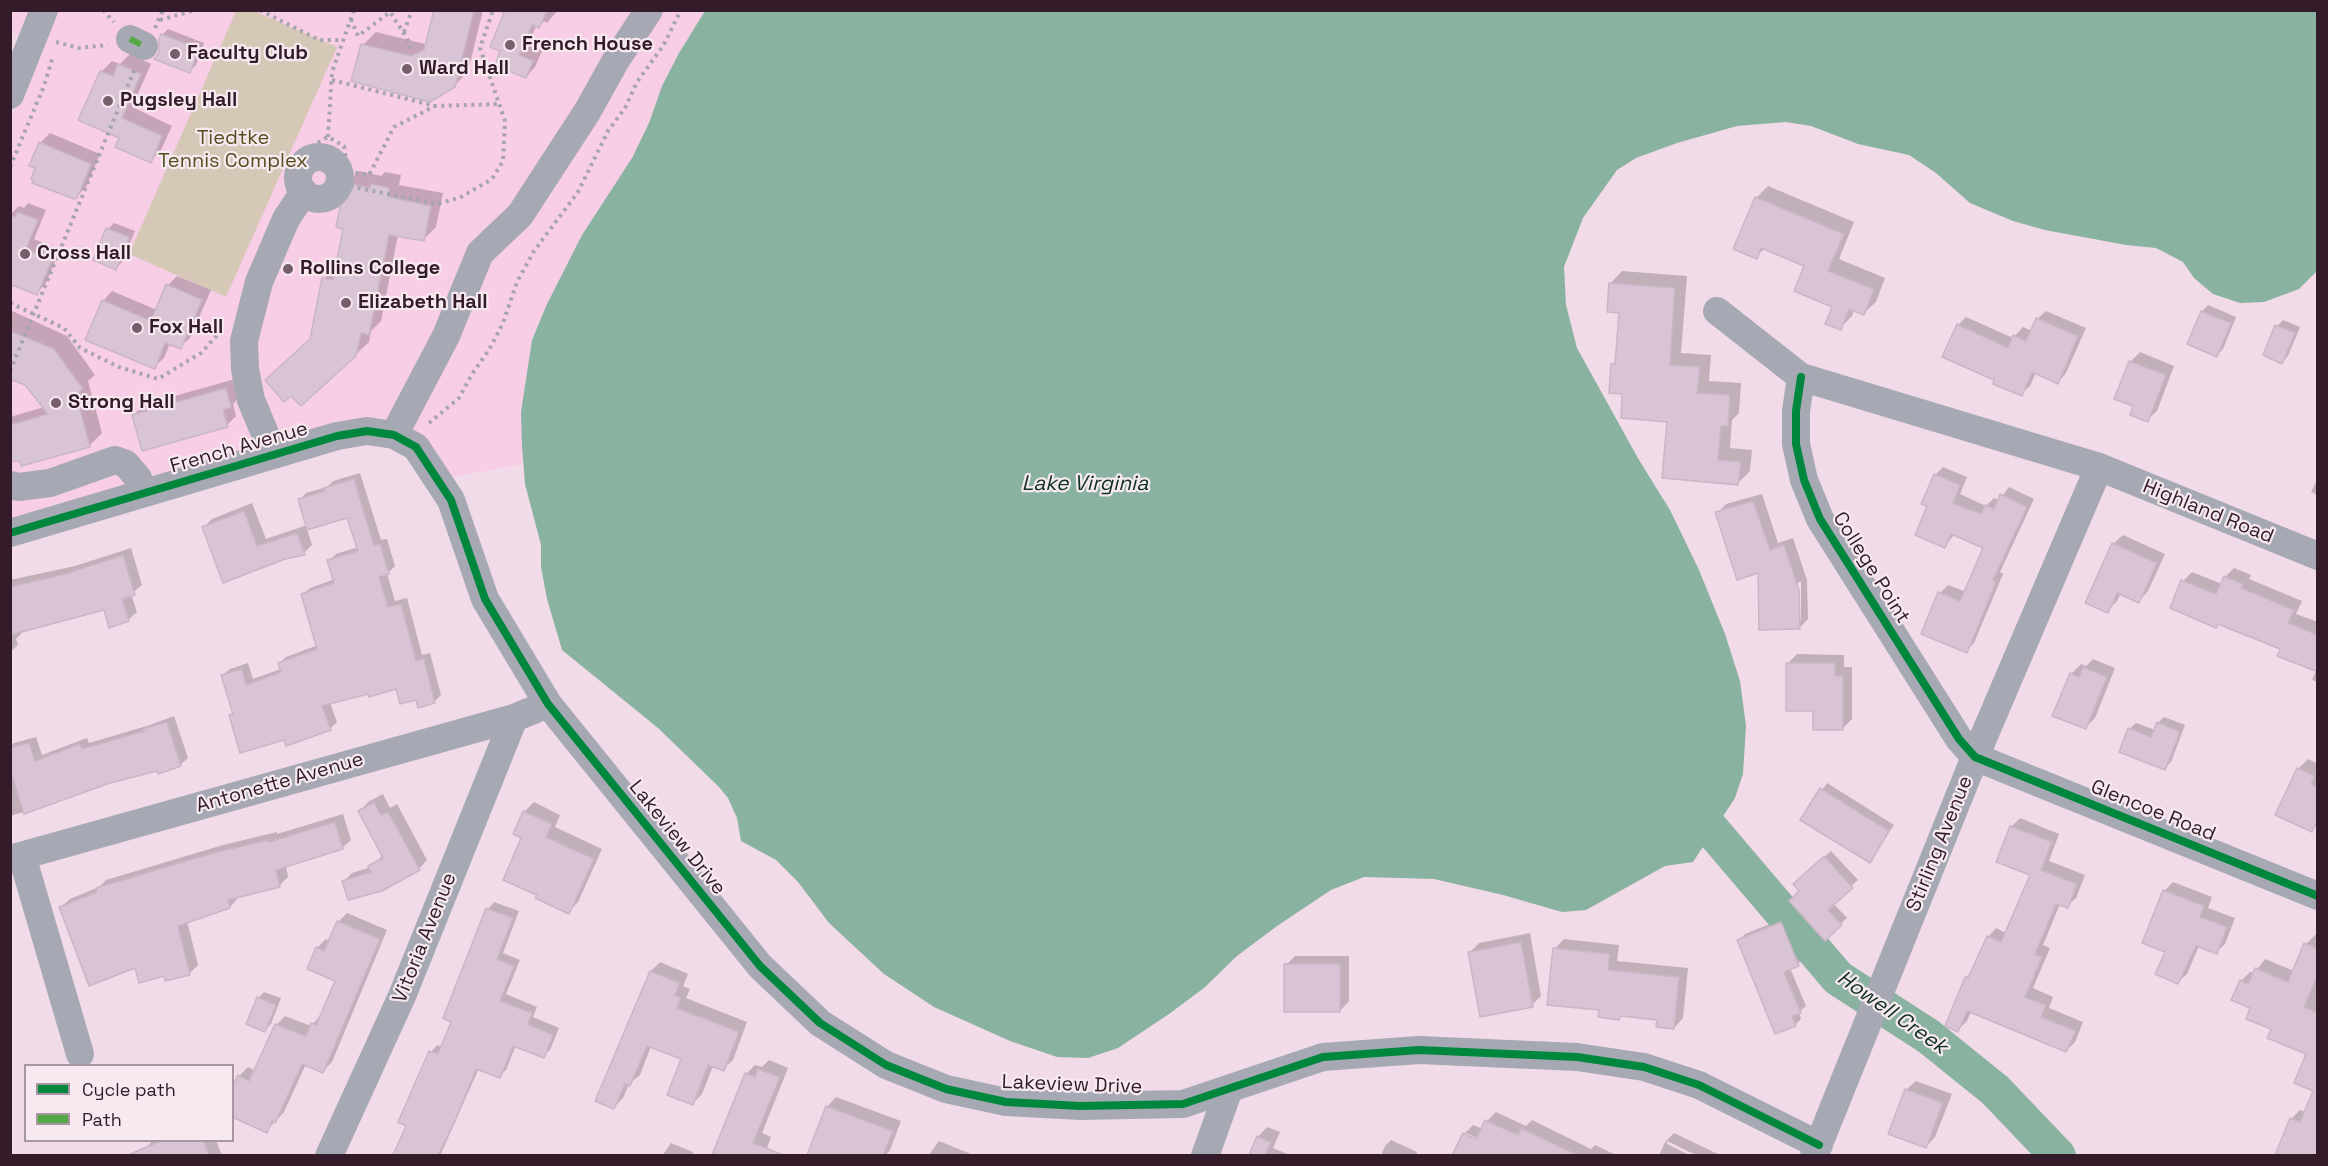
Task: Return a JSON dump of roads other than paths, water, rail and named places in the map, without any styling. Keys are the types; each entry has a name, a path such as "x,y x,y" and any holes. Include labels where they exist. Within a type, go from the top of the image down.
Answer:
{"street":[{"path":"394,435 446,336 480,253 520,215 587,112 616,60 649,10"},
{"path":"10,95 30,45 53,21"},
{"path":"274,455 251,400 245,369 244,341 259,282 286,219 303,195"},
{"path":"1717,311 1801,377 2099,467"},
{"name":"College Point","path":"1801,377 1796,411 1796,444 1804,480 1820,519 1959,739 1975,757"},
{"name":"French Avenue","path":"10,533 338,436 367,431 394,435 416,447 451,500"},
{"path":"10,485 19,487 50,483 115,460 126,464 138,478 142,494"},
{"name":"Highland Road","path":"2099,467 2318,556"},
{"name":"Stirling Avenue","path":"1816,1150 1975,757 2099,467"},
{"name":"Lakeview Drive","path":"451,500 485,599 548,704 760,966 820,1023 886,1065 946,1089 1016,1102 1080,1106 1183,1104 1323,1057 1419,1050 1577,1058 1644,1068 1699,1085 1816,1150"},
{"name":"Antonette Avenue","path":"16,857 514,718 548,704"},
{"name":"Vitoria Avenue","path":"329,1155 402,996 514,718"},
{"name":"Glencoe Road","path":"1975,757 2318,896"},
{"path":"16,857 80,1054"},
{"path":"1205,1155 1229,1089"}],"water":[{"name":"Lake Virginia","path":"705,11 2317,11 2317,271 2299,289 2264,302 2240,303 2213,294 2194,278 2183,262 2156,248 2126,245 2045,230 2013,221 1970,203 1936,173 1909,155 1858,144 1811,126 1786,122 1737,126 1677,143 1636,158 1617,170 1583,218 1564,267 1566,305 1577,348 1639,460 1670,510 1699,570 1725,634 1740,681 1746,726 1743,774 1735,798 1693,862 1665,866 1586,910 1562,912 1434,879 1364,877 1331,890 1277,926 1237,956 1204,988 1118,1048 1088,1058 1057,1057 1010,1041 934,1007 884,974 829,923 798,882 776,860 741,841 737,818 728,798 719,787 658,728 562,650 547,599 541,567 541,545 525,484 521,412 532,340 547,304 582,235 632,158 649,123 662,86"}],"waterway":[{"name":"Howell Creek","path":"1682,795 1838,978 1928,1036 1995,1090 2058,1156"}],"place":[{"name":"French House","path":"510,45"},
{"name":"Faculty Club","path":"175,54"},
{"name":"Ward Hall","path":"407,69"},
{"name":"Pugsley Hall","path":"108,101"},
{"name":"Cross Hall","path":"25,254"},
{"name":"Rollins College","path":"288,269"},
{"name":"Elizabeth Hall","path":"346,303"},
{"name":"Fox Hall","path":"137,328"},
{"name":"Strong Hall","path":"56,403"}],"park label":[{"name":"Tiedtke Tennis Complex","path":"233,150"}]}
